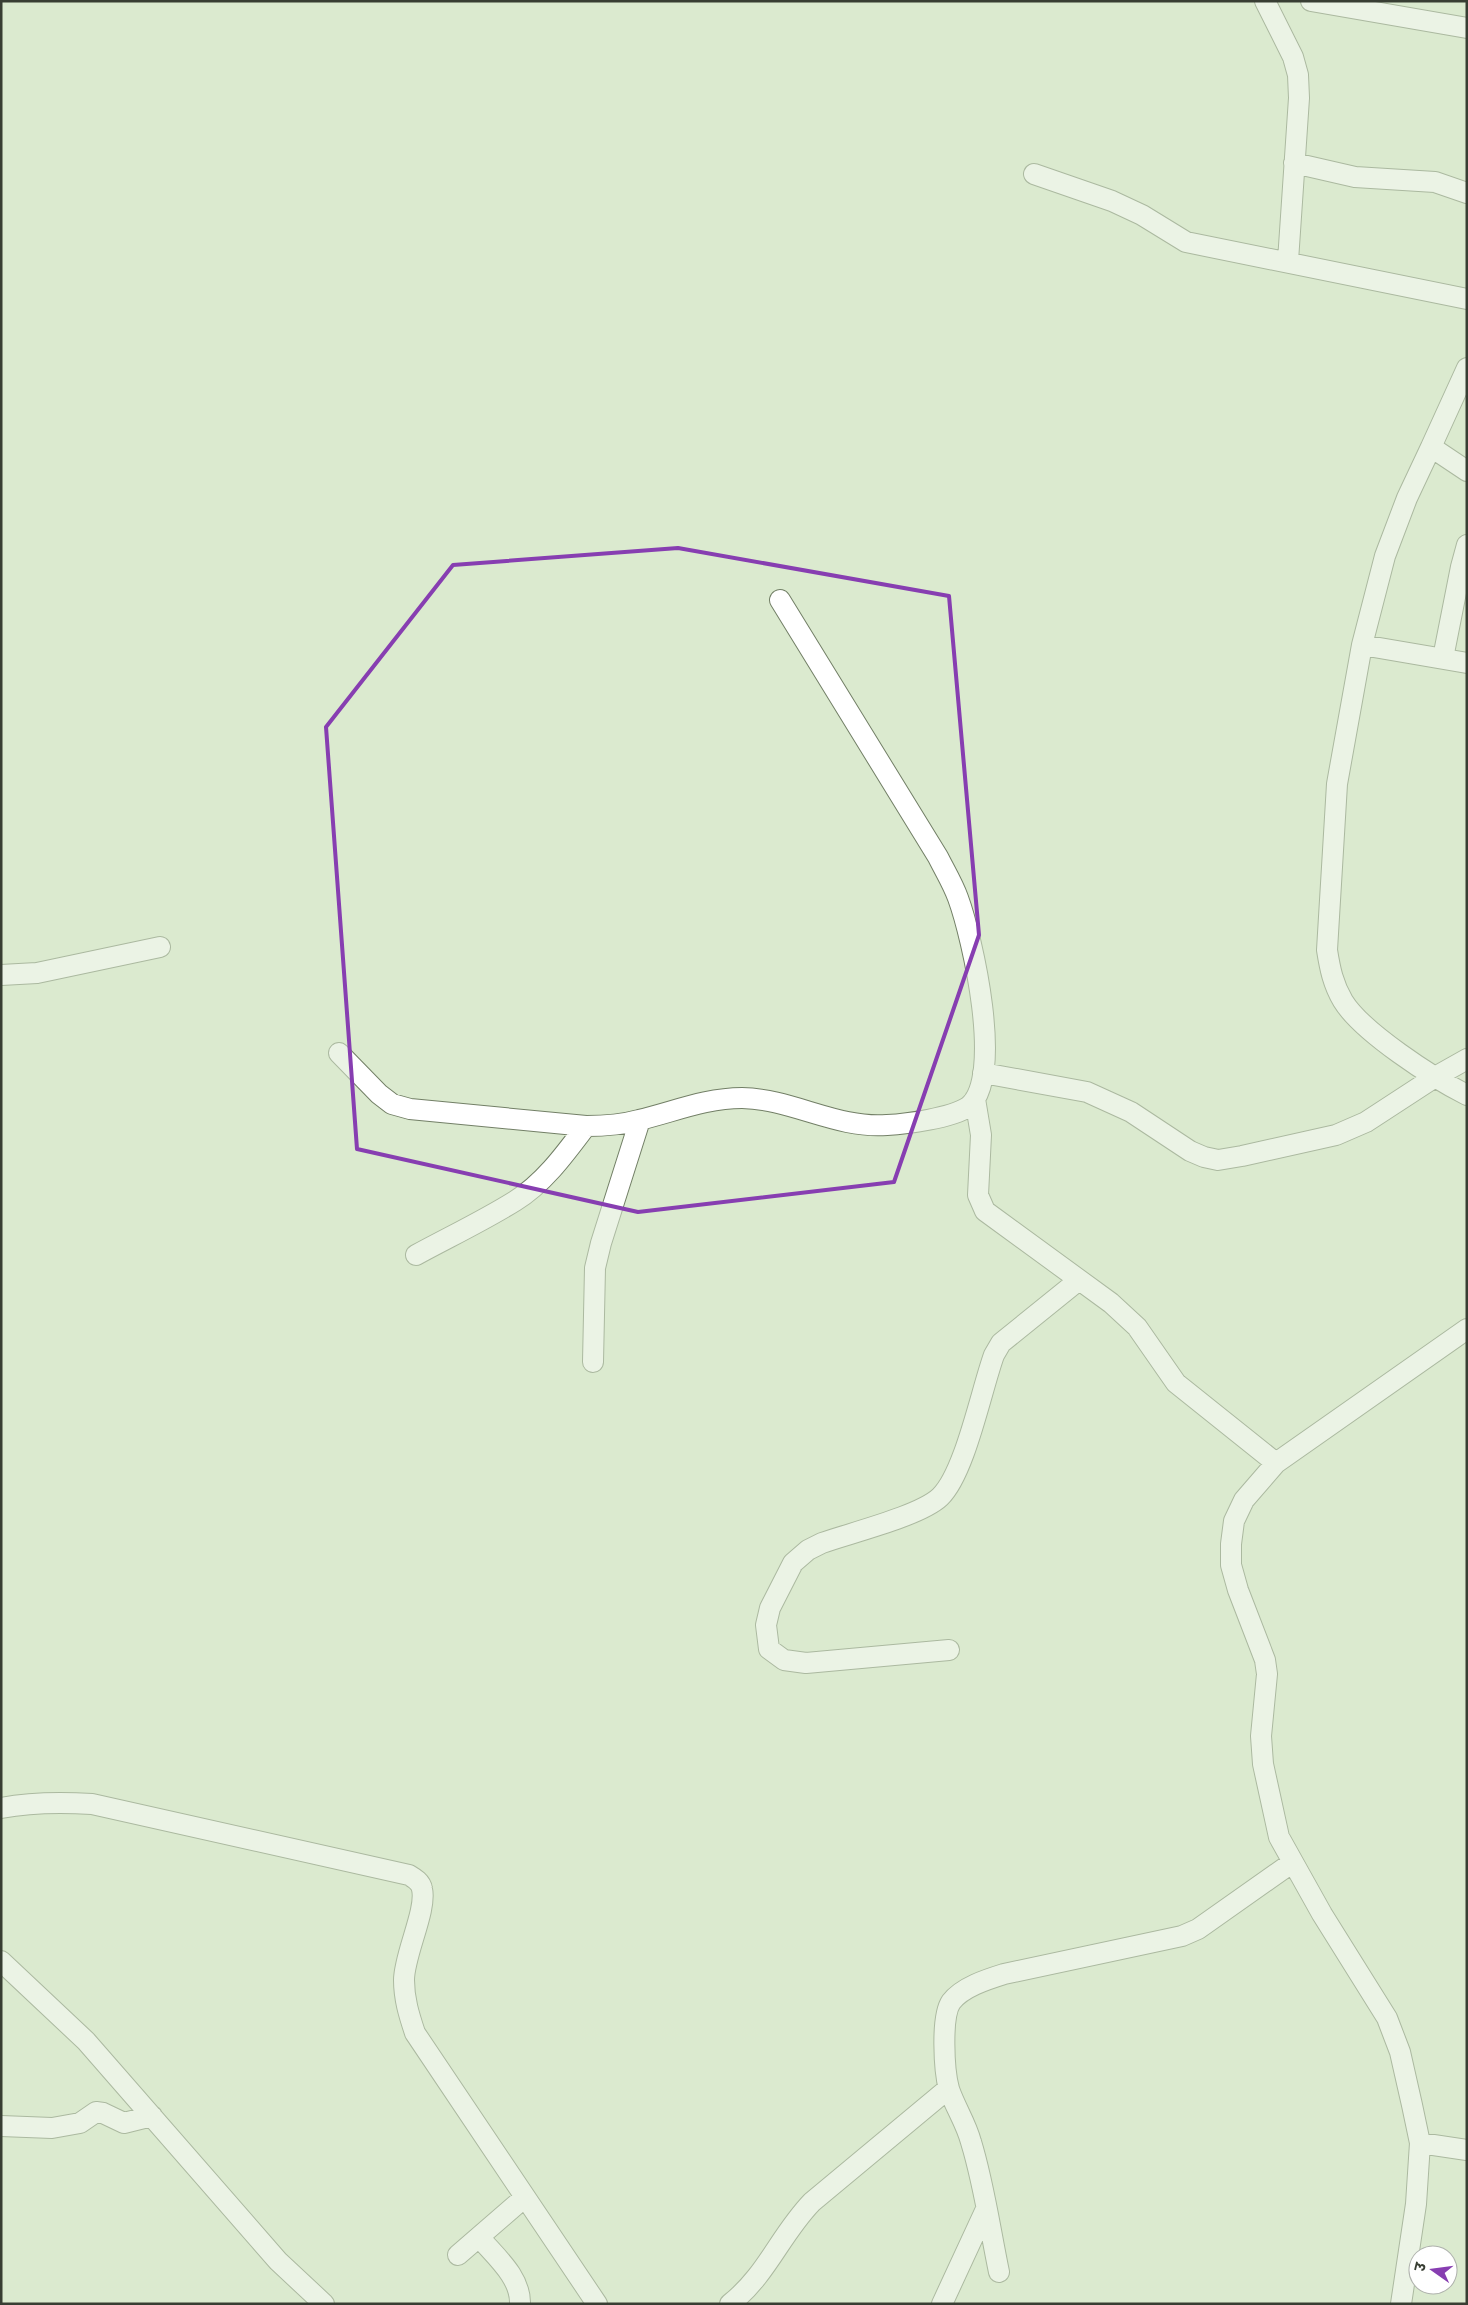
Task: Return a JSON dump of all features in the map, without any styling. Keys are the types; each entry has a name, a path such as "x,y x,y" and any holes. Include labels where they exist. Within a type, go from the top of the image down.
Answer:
{"street":[{"path":"1265,1 1286,41 1298,75 1299,98 1288,261"},
{"path":"1311,1 1467,28"},
{"path":"1294,163 1355,177 1435,182 1467,193"},
{"path":"1034,174 1112,201 1142,215 1186,242 1288,261 1467,299"},
{"path":"1467,368 1407,498 1385,556 1362,645 1337,784 1327,950 1331,977 1343,1002 1365,1028 1435,1077 1467,1095"},
{"path":"1431,447 1467,471"},
{"path":"1443,658 1460,567 1467,545"},
{"path":"780,600 938,857 958,897 972,943 980,986 984,1028 983,1073 975,1099 981,1135 978,1195 980,1204 985,1211 1112,1303 1137,1327 1176,1383 1188,1395 1276,1463"},
{"path":"1362,645 1467,663"},
{"path":"1,975 37,973 160,947"},
{"path":"339,1053 378,1094 392,1104 410,1109 586,1126 614,1126 694,1104 739,1098 781,1103 862,1125 886,1126 941,1116 968,1106 975,1099"},
{"path":"983,1073 1087,1092 1131,1112 1190,1151 1218,1160 1336,1134 1366,1122 1435,1077 1467,1059"},
{"path":"593,1362 595,1268 601,1243 640,1120"},
{"path":"416,1255 515,1201 539,1182 561,1159 586,1126"},
{"path":"949,1650 806,1663 784,1660 769,1649 766,1625 770,1608 793,1563 808,1550 822,1543 921,1510 939,1498 952,1482 960,1463 994,1355 1002,1343 1079,1280"},
{"path":"1401,2304 1416,2204 1420,2143 1400,2052 1387,2018 1279,1838 1263,1764 1261,1736 1267,1674 1266,1660 1238,1590 1231,1558 1231,1544 1234,1522 1244,1500 1276,1463 1467,1329"},
{"path":"1,1808 55,1801 92,1804 409,1875 418,1881 422,1889 421,1906 404,1979 406,2007 415,2033 597,2304"},
{"path":"999,2272 971,2141 949,2088 945,2017 952,2002 967,1990 986,1980 1004,1974 1182,1936 1198,1929 1293,1862"},
{"path":"1,1961 86,2041 278,2261 324,2304"},
{"path":"730,2304 748,2290 795,2219 812,2202 949,2088"},
{"path":"1,2126 52,2128 80,2123 96,2112 103,2113 124,2123 152,2116"},
{"path":"1420,2143 1467,2150"},
{"path":"458,2255 525,2197"},
{"path":"942,2304 986,2209"},
{"path":"478,2237 514,2279 521,2292 520,2304"}],"highlighted area":[{"path":"678,548 949,596 979,935 894,1182 638,1212 357,1149 326,727 453,565"}]}
